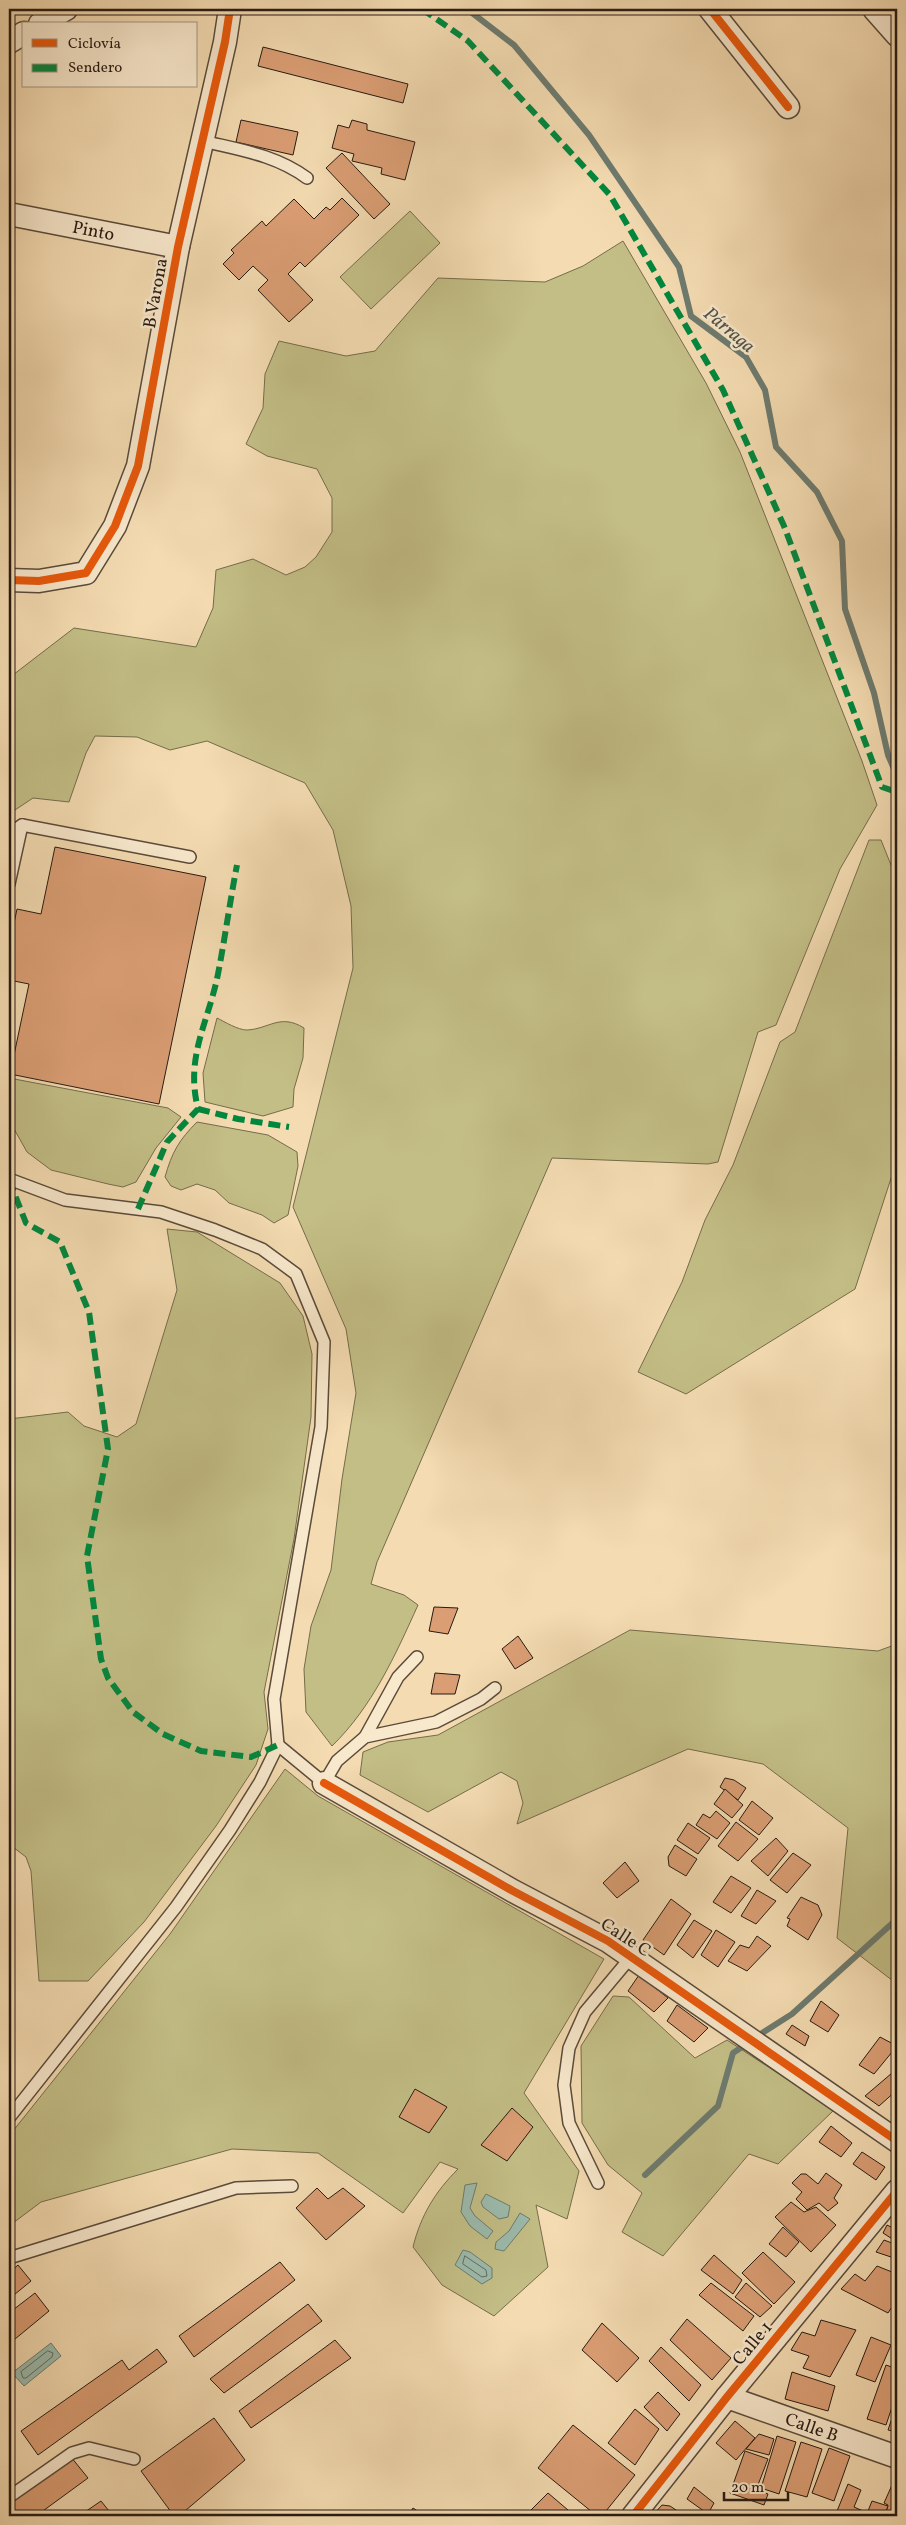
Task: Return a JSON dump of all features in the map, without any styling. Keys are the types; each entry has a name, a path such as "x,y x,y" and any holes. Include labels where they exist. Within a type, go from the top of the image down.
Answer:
{"street":[{"name":"B Varona","path":"9,580 39,581 86,573 115,526 138,466 178,247 225,42 230,9"},
{"path":"710,9 788,107"},
{"path":"874,9 897,35"},
{"path":"9,42 22,34"},
{"name":"Pinto","path":"9,214 178,247"},
{"name":"Calle C","path":"324,1783 513,1891 608,1941 897,2141"},
{"name":"Calle 1","path":"633,2516 726,2397 897,2191"},
{"name":"Calle B","path":"726,2397 897,2457"}],"lane":[{"path":"202,141 274,158 292,166 307,178"},
{"path":"9,884 22,825"},
{"path":"9,834 22,825 190,857"},
{"path":"9,1179 65,1200 161,1212 215,1230 262,1249 296,1274 324,1342 321,1427 274,1699 278,1745 250,1798 176,1907 9,2118"},
{"path":"278,1745 324,1783 337,1761 365,1737 398,1678 417,1657"},
{"path":"365,1737 436,1722 481,1699 495,1688"},
{"path":"598,2184 569,2122 564,2085 569,2048 585,2012 631,1957"},
{"path":"9,2258 236,2188 292,2186"},
{"path":"9,2497 72,2453 89,2448 134,2459"}],"shaded area":[{"path":"410,211 440,243 371,309 340,277"},
{"path":"623,241 706,383 740,452 862,761 877,805 840,869 776,1025 758,1032 718,1162 708,1164 552,1158 377,1562 371,1584 404,1595 418,1605 391,1662 371,1698 332,1746 306,1712 304,1669 311,1626 331,1570 342,1479 356,1393 346,1329 293,1207 353,968 351,906 333,830 305,783 207,741 170,750 137,737 95,736 86,753 69,802 33,798 9,814 9,678 74,628 196,647 213,608 216,570 253,559 286,575 305,567 316,557 332,532 332,498 317,469 267,456 246,444 263,408 265,374 279,341 346,356 375,351 438,278 545,282 583,266"},
{"path":"869,840 881,840 897,880 897,1160 855,1289 686,1394 638,1372 682,1282 705,1220 733,1165 780,1042 795,1032"},
{"path":"217,1018 243,1030 281,1022 296,1024 304,1028 303,1058 294,1089 293,1107 263,1116 205,1102 203,1073"},
{"path":"9,1078 168,1108 181,1117 156,1148 136,1182 123,1187 108,1184 51,1170 27,1152 9,1120"},
{"path":"197,1122 268,1135 297,1152 298,1166 288,1215 274,1223 262,1215 229,1203 215,1190 197,1184 181,1190 171,1186 165,1177 170,1160 185,1135"},
{"path":"167,1229 197,1232 280,1283 303,1316 312,1354 311,1417 294,1539 264,1692 268,1729 256,1765 216,1826 144,1922 88,1981 39,1981 31,1871 26,1857 9,1844 9,1419 68,1412 84,1426 117,1437 136,1424 177,1290"},
{"path":"630,1630 878,1651 897,1644 897,1984 837,1938 848,1828 763,1764 688,1749 517,1824 523,1803 517,1781 501,1772 428,1812 360,1775 363,1752 388,1742 438,1735"},
{"path":"285,1769 318,1796 604,1959 524,2093 579,2171 567,2219 536,2205 548,2267 494,2316 442,2285 413,2247 420,2225 430,2205 442,2186 458,2169 440,2162 403,2213 318,2153 232,2149 41,2202 9,2226 9,2136 170,1934"},
{"path":"613,1996 629,1997 695,2058 727,2040 834,2110 778,2164 749,2154 663,2256 622,2232 642,2193 608,2165 582,2123 581,2046"}],"water":[{"path":"477,2183 470,2208 475,2216 493,2231 487,2239 470,2226 461,2212 465,2185"},
{"path":"486,2194 510,2206 508,2217 499,2219 483,2207 481,2202"},
{"path":"520,2213 530,2219 504,2251 495,2249 496,2242 509,2231"},
{"path":"463,2250 470,2252 492,2268 492,2278 482,2284 455,2265"},
{"path":"51,2343 61,2356 24,2386 12,2373"}],"building":[{"path":"263,47 408,84 403,103 258,66"},
{"path":"241,120 298,132 293,155 236,142"},
{"path":"352,120 367,124 367,130 415,142 405,180 381,174 382,168 352,161 354,154 332,148 338,125 349,128"},
{"path":"342,153 390,204 374,219 326,168"},
{"path":"342,198 359,215 305,267 300,262 288,274 313,300 289,322 258,290 268,280 253,266 239,280 223,264 234,253 231,250 262,221 266,226 294,199 314,219 326,207 330,210"},
{"path":"55,847 206,877 159,1104 10,1074 29,984 9,980 9,947 17,909 41,914"},
{"path":"434,1607 458,1608 448,1634 429,1631"},
{"path":"518,1636 533,1658 515,1669 502,1649"},
{"path":"435,1673 460,1675 455,1694 431,1694"},
{"path":"725,1778 734,1780 746,1788 738,1800 720,1787"},
{"path":"725,1789 743,1805 732,1818 714,1804"},
{"path":"752,1801 773,1818 759,1835 739,1820"},
{"path":"716,1811 730,1823 717,1839 696,1825 703,1814 710,1818"},
{"path":"736,1822 758,1839 738,1861 718,1846"},
{"path":"688,1823 710,1838 698,1854 677,1840"},
{"path":"776,1838 788,1851 768,1876 751,1861"},
{"path":"675,1845 697,1859 686,1876 669,1866 668,1857"},
{"path":"793,1853 811,1865 787,1893 770,1880"},
{"path":"625,1862 639,1881 617,1898 603,1883"},
{"path":"731,1876 751,1888 731,1913 713,1902"},
{"path":"757,1890 776,1901 756,1924 741,1916"},
{"path":"801,1897 818,1905 822,1915 808,1940 787,1926 790,1919 787,1918"},
{"path":"671,1899 691,1914 664,1955 643,1940"},
{"path":"694,1920 712,1931 693,1958 677,1945"},
{"path":"716,1930 735,1942 718,1967 701,1955"},
{"path":"757,1936 771,1946 747,1971 728,1961 740,1945 749,1948"},
{"path":"639,1975 668,1998 654,2012 628,1991"},
{"path":"821,2001 839,2015 828,2032 810,2021"},
{"path":"677,2005 708,2028 694,2042 667,2021"},
{"path":"792,2025 809,2036 805,2046 786,2034"},
{"path":"880,2037 897,2046 874,2074 859,2065"},
{"path":"892,2073 897,2078 897,2090 879,2106 865,2096"},
{"path":"415,2089 447,2107 429,2133 399,2117"},
{"path":"512,2108 533,2127 507,2161 481,2145"},
{"path":"831,2126 852,2143 841,2157 819,2142"},
{"path":"862,2152 885,2167 876,2180 853,2164"},
{"path":"826,2173 842,2185 834,2198 838,2203 828,2211 819,2203 807,2210 796,2199 802,2192 792,2183 801,2174 806,2174 818,2184"},
{"path":"317,2188 328,2199 343,2188 365,2206 326,2240 296,2208"},
{"path":"791,2202 804,2212 816,2207 836,2225 811,2252 775,2217"},
{"path":"887,2225 897,2230 897,2242 883,2233"},
{"path":"783,2227 799,2242 786,2257 769,2244"},
{"path":"884,2240 897,2245 897,2259 876,2252"},
{"path":"763,2252 795,2282 774,2304 742,2273"},
{"path":"714,2255 742,2280 733,2294 701,2270"},
{"path":"280,2262 295,2280 194,2357 179,2336"},
{"path":"18,2265 31,2281 9,2299 9,2273"},
{"path":"877,2266 897,2274 897,2299 888,2313 841,2289 855,2274 865,2281"},
{"path":"711,2283 754,2316 743,2331 699,2295"},
{"path":"746,2283 772,2306 760,2317 735,2297"},
{"path":"35,2293 49,2311 9,2344 9,2313"},
{"path":"308,2304 322,2321 224,2393 210,2379"},
{"path":"687,2319 731,2358 712,2380 670,2340"},
{"path":"821,2320 856,2330 830,2377 803,2368 809,2356 791,2350 802,2332 815,2336"},
{"path":"602,2323 639,2358 617,2382 582,2350"},
{"path":"871,2337 891,2345 875,2382 856,2375"},
{"path":"335,2340 351,2358 251,2428 239,2411"},
{"path":"661,2347 701,2385 689,2401 649,2361"},
{"path":"157,2349 167,2362 38,2455 21,2431 122,2360 129,2370"},
{"path":"886,2365 897,2369 897,2392 886,2425 867,2419"},
{"path":"792,2372 835,2386 828,2411 785,2399"},
{"path":"658,2392 680,2414 667,2431 644,2407"},
{"path":"897,2403 897,2432 888,2430"},
{"path":"635,2409 659,2429 635,2465 608,2443"},
{"path":"214,2418 245,2460 179,2516 174,2516 141,2471"},
{"path":"735,2421 755,2438 736,2460 716,2443"},
{"path":"573,2425 635,2475 602,2516 597,2516 538,2468"},
{"path":"759,2434 774,2439 769,2455 746,2449"},
{"path":"777,2436 796,2442 779,2494 761,2488"},
{"path":"801,2442 822,2449 807,2497 785,2491"},
{"path":"829,2448 850,2456 834,2501 812,2493"},
{"path":"745,2451 768,2459 756,2490 768,2494 764,2505 730,2493"},
{"path":"71,2457 88,2478 36,2516 9,2516 9,2502"},
{"path":"848,2484 861,2490 854,2507 863,2511 861,2516 835,2516"},
{"path":"892,2485 897,2486 897,2516 885,2516 888,2505 884,2503"},
{"path":"694,2487 714,2503 708,2514 687,2499"},
{"path":"548,2493 575,2516 536,2516 530,2511"},
{"path":"101,2501 113,2516 79,2516"},
{"path":"872,2501 888,2506 884,2516 866,2516"},
{"path":"662,2505 670,2506 685,2516 652,2516"},
{"path":"413,2508 425,2516 408,2516"}],"waterway":[{"name":"Párraga","path":"467,9 514,45 589,135 679,267 691,316 746,357 765,390 776,447 817,492 842,541 845,609 874,693 888,755 897,776"},
{"path":"756,2037 792,2014 897,1919"},
{"path":"645,2175 718,2106 733,2053 748,2043"}],"marked path":[{"path":"422,9 468,41 610,195 723,390 784,526 882,787 897,792"},
{"path":"138,1209 167,1142 198,1109 194,1073 196,1056 218,974 237,865"},
{"path":"198,1109 238,1119 289,1127"},
{"path":"9,1180 26,1223 60,1242 89,1312 108,1449 87,1556 101,1659 108,1678 133,1712 163,1734 201,1751 251,1757 278,1745"}],"cycle path":[{"path":"9,580 39,581 86,573 115,526 138,466 178,247 225,42 230,9"},
{"path":"710,9 788,107"},
{"path":"324,1783 513,1891 608,1941 897,2141"},
{"path":"633,2516 727,2397 897,2191"}]}
